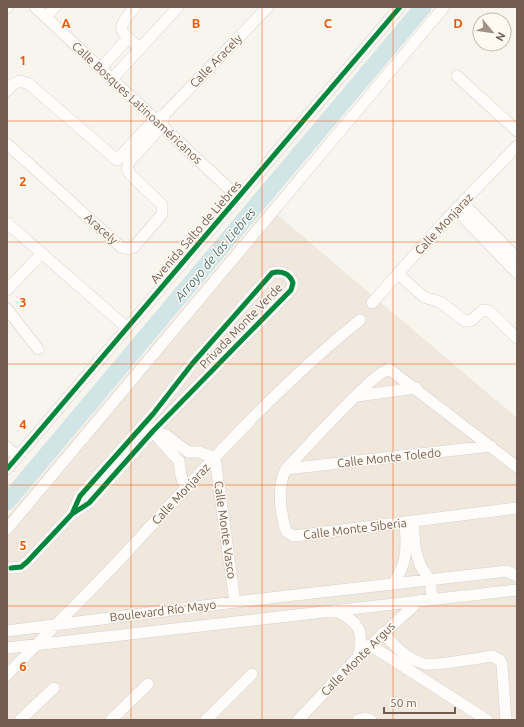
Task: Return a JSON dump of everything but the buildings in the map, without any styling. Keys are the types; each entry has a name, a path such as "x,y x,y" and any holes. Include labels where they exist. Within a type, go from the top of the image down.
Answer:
{"street":[{"name":"Calle Bosques Latinoaméricanos","path":"35,7 112,79 160,120 239,198"},
{"path":"46,17 55,7"},
{"path":"136,7 122,23 123,34 140,48"},
{"path":"112,79 178,7"},
{"name":"Calle Aracely","path":"160,120 268,7"},
{"name":"Avenida Salto de Liebres","path":"7,469 126,327 239,198 400,7"},
{"path":"7,529 444,7"},
{"path":"101,68 128,38"},
{"path":"457,76 517,131"},
{"path":"7,91 12,85 20,81 29,84 115,159 119,159 160,120"},
{"name":"Aracely","path":"7,144 121,247 129,249 134,247 160,217 163,209 162,205 130,174 128,165 160,120"},
{"name":"Calle Monjaraz","path":"372,303 442,224 517,146"},
{"path":"460,207 517,258"},
{"path":"460,207 517,273"},
{"path":"7,223 126,327"},
{"path":"7,290 41,254"},
{"name":"Privada Monte Verde","path":"11,568 21,566 27,562 72,514 89,503 153,431 291,290 293,283 288,275 282,272 272,273 192,364 153,414 80,496 72,514"},
{"path":"398,274 424,297 440,302 466,321 472,320 483,310 489,311 517,338"},
{"path":"7,309 38,349"},
{"name":"Calle Monjaraz","path":"7,675 215,458 329,345 360,320"},
{"name":"Calle Monte Siberia","path":"517,467 390,369 383,371 286,469 281,482 280,490 283,519 287,532 294,536 517,508"},
{"path":"357,396 416,388"},
{"path":"153,414 153,431 179,461"},
{"path":"137,431 153,431 166,435 188,452"},
{"name":"Calle Monte Toledo","path":"286,469 491,446"},
{"path":"7,447 18,457"},
{"path":"186,488 180,476 179,461 182,455 188,452 204,453 215,458"},
{"name":"Calle Monte Vasco","path":"215,458 235,602"},
{"path":"409,522 417,556 430,580 432,598"},
{"path":"393,584 406,559 409,522"},
{"path":"513,590 514,572"},
{"name":"Boulevard Río Mayo","path":"7,631 319,592 514,572"},
{"name":"Boulevard Río Mayo","path":"7,648 432,598 513,590"},
{"path":"317,612 319,592"},
{"name":"Calle Monte Argus","path":"300,719 370,645 420,600"},
{"path":"335,610 353,621 359,629 362,638 358,657"},
{"path":"383,633 397,648 413,659 427,665 492,656 496,657 502,665 506,720"},
{"path":"370,645 487,720"},
{"path":"408,670 413,659"},
{"path":"206,720 252,674"},
{"path":"111,720 148,684"},
{"path":"20,720 54,688"},
{"path":"358,720 365,718 371,720"}],"shaded area":[{"path":"268,207 517,418 517,720 7,720 7,517"}],"waterway":[{"name":"Arroyo de las Liebres","path":"7,502 423,7"}],"cycle path":[{"path":"7,469 400,7"},
{"path":"11,568 21,567 72,514 89,503 153,431 291,290 293,283 288,275 282,272 272,273 192,364 153,414 80,496 72,514"}]}
